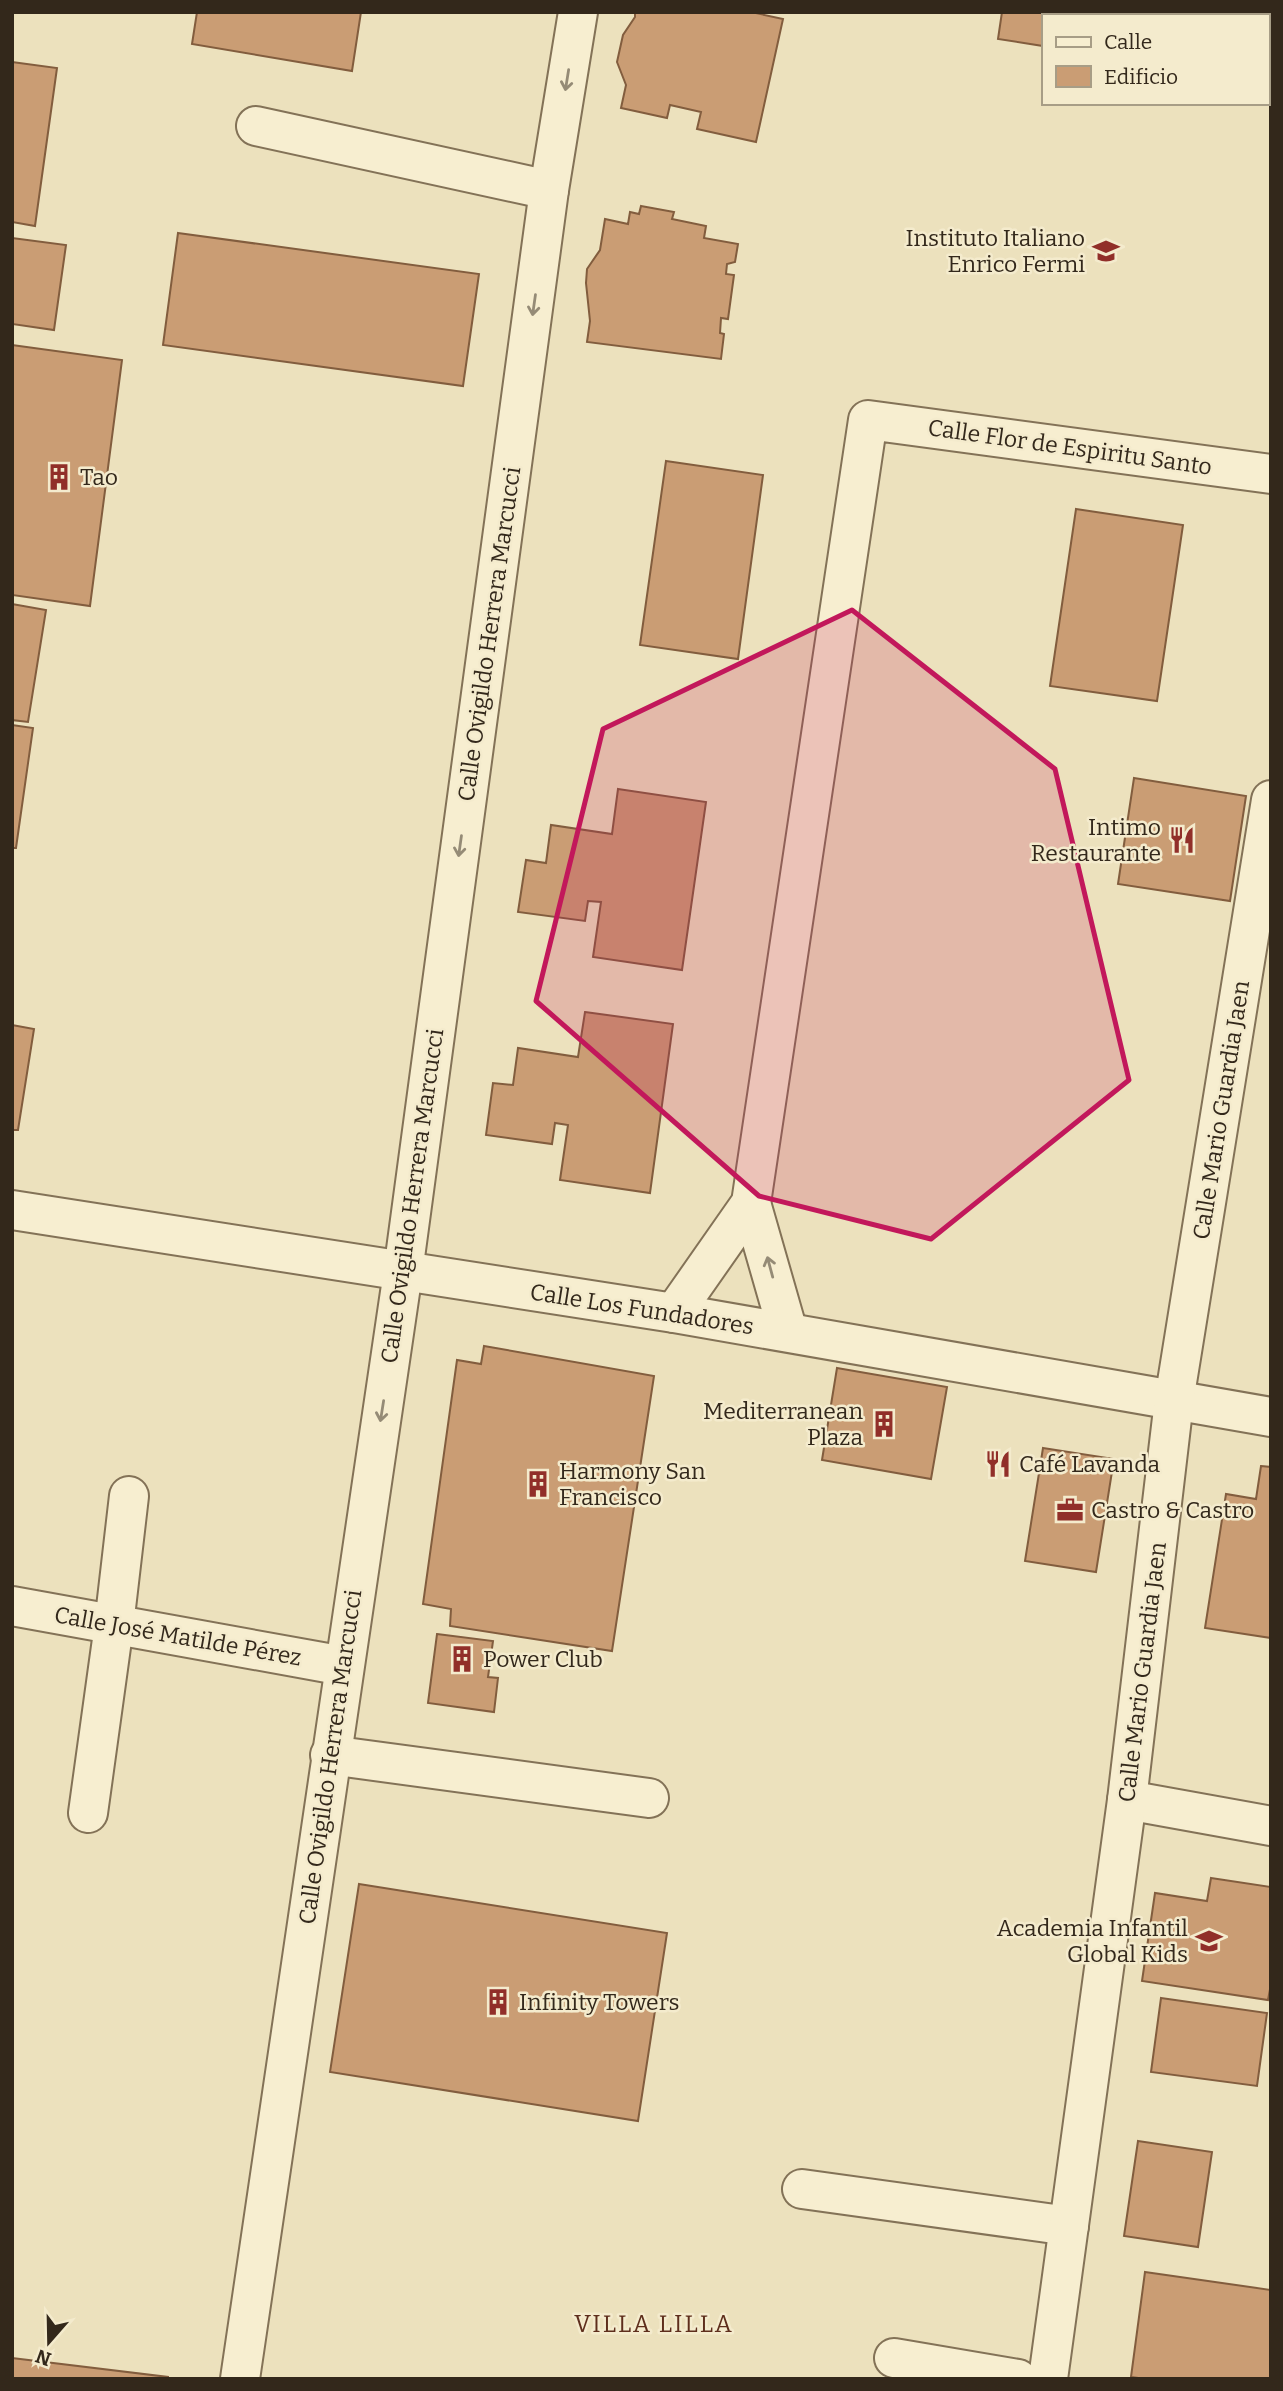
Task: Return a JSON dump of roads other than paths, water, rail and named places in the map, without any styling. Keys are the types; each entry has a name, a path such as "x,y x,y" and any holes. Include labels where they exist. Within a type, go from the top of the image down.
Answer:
{"street":[{"name":"Calle Ovigildo Herrera Marcucci","path":"240,2379 403,1272 549,190 578,12"},
{"path":"256,126 549,190"},
{"name":"Calle Flor de Espiritu Santo","path":"751,1203 868,421 1271,474"},
{"name":"Calle Mario Guardia Jaen","path":"1048,2379 1127,1800 1174,1401 1271,800"},
{"path":"674,1313 751,1203"},
{"path":"751,1203 788,1332"},
{"name":"Calle Los Fundadores","path":"12,1210 674,1313 1271,1417"},
{"path":"88,1813 129,1496"},
{"name":"Calle José Matilde Pérez","path":"12,1606 344,1666"},
{"path":"330,1755 649,1798"},
{"path":"1127,1800 1271,1826"},
{"path":"803,2189 1069,2226"},
{"path":"894,2358 1018,2379"}],"place":[{"name":"Instituto Italiano Enrico Fermi","path":"1106,251"},
{"name":"Tao","path":"59,477"},
{"name":"Intimo Restaurante","path":"1182,840"},
{"name":"Mediterranean Plaza","path":"884,1424"},
{"name":"Café Lavanda","path":"998,1464"},
{"name":"Harmony San Francisco","path":"538,1484"},
{"name":"Castro & Castro","path":"1070,1510"},
{"name":"Power Club","path":"462,1659"},
{"name":"Academia Infantil Global Kids","path":"1209,1941"},
{"name":"Infinity Towers","path":"498,2002"}],"district":[{"name":"VILLA LILLA","path":"654,2324"}]}
